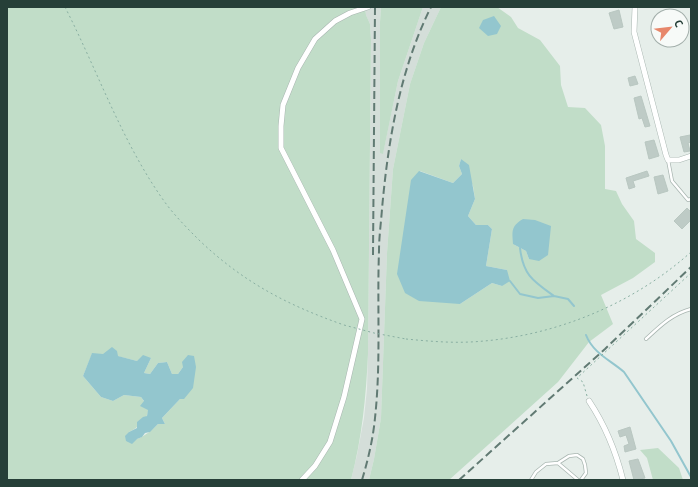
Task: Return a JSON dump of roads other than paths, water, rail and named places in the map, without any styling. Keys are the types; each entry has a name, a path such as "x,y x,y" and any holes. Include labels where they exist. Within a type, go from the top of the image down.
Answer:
{"street":[{"path":"302,480 315,466 330,442 344,397 362,319 334,250 294,176 281,148 281,126 284,105 298,68 316,39 335,21 350,13 368,7"},
{"path":"634,7 634,32 668,160 679,160 691,156"},
{"path":"589,401 597,413 618,460 623,480"}],"lane":[{"path":"668,160 672,181 688,200 691,199"},
{"path":"646,339 668,318 681,311 691,309"},
{"path":"531,480 536,472 546,464 558,463 569,456 577,455 583,459 586,473 580,480 558,463"}],"water":[{"path":"494,16 501,26 497,34 488,36 479,28 483,20"},
{"path":"461,159 469,165 475,199 468,216 476,225 488,225 492,229 486,266 507,270 510,281 502,286 492,283 460,304 419,301 405,293 397,274 411,180 419,171 453,183 462,174 459,166"},
{"path":"523,219 535,220 551,226 548,255 539,261 529,259 526,251 513,244 513,229 516,224"},
{"path":"112,347 117,351 118,356 137,361 143,355 151,358 144,373 150,374 158,363 167,362 172,374 178,374 183,367 182,362 188,355 194,356 196,367 193,388 184,399 180,399 162,418 165,424 158,424 150,432 145,433 132,444 126,441 125,436 137,428 137,422 143,417 147,416 148,410 140,406 144,401 141,397 124,395 113,401 101,397 83,376 92,353 103,354"}],"waterway":[{"path":"520,248 521,257 530,276 540,286 554,296"},
{"path":"510,281 520,294 538,298 554,296 568,299 574,306"},
{"path":"586,335 593,347 602,356 624,372 671,441 691,477"}],"railway":[{"path":"373,255 375,7"},
{"path":"362,480 372,442 377,397 379,240 388,157 403,80 420,31 431,7"},
{"path":"459,480 605,349 691,267"}]}
